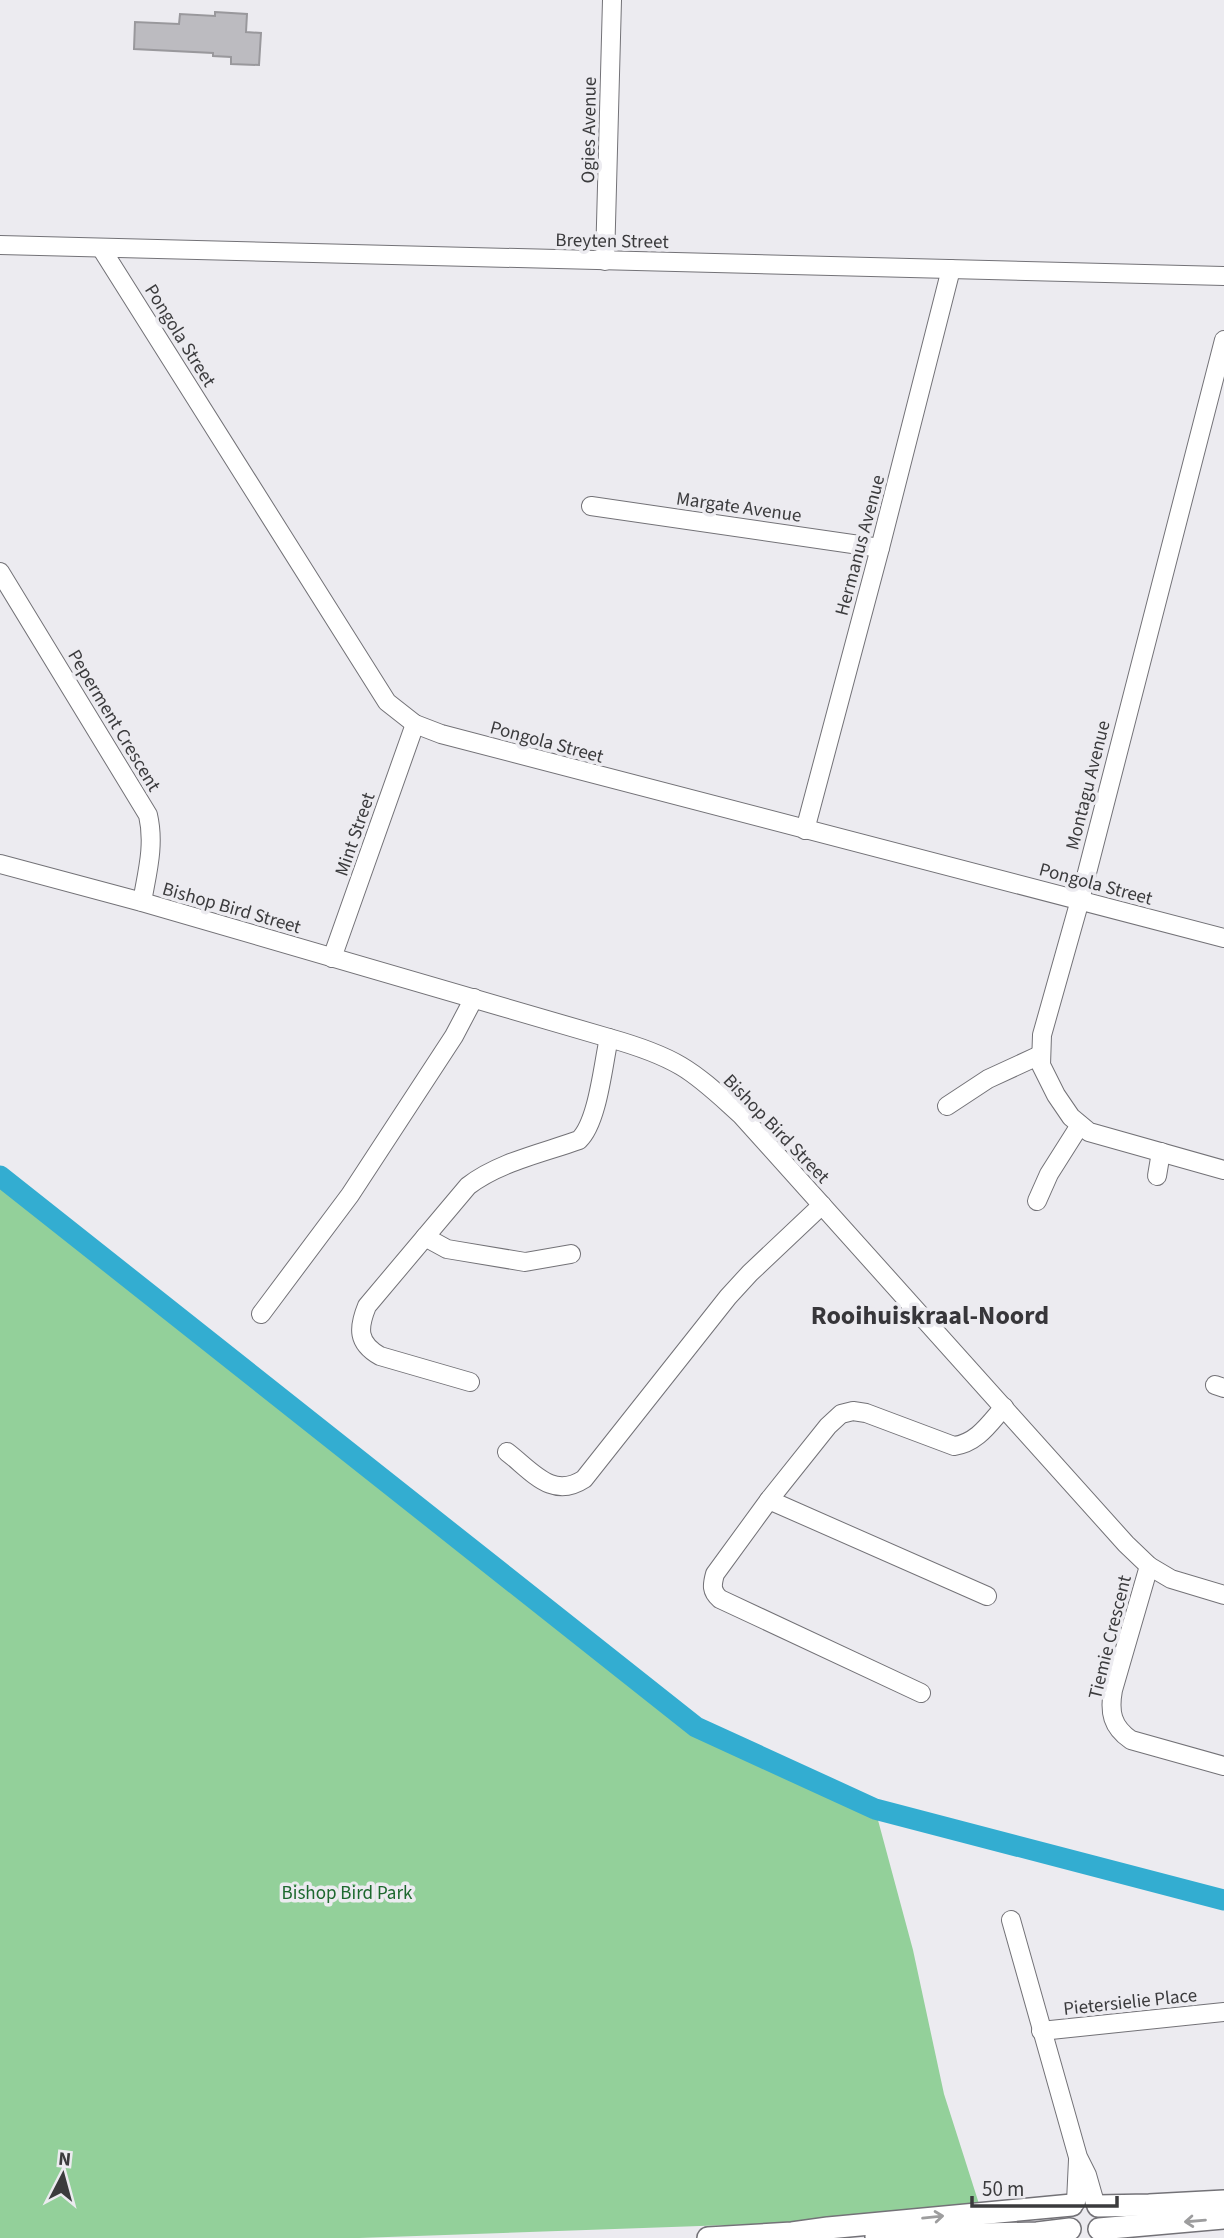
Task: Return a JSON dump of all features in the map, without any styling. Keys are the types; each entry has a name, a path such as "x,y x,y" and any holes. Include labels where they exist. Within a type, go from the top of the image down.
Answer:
{"street":[{"name":"Ogies Avenue","path":"605,261 612,0"},
{"name":"Breyten Street","path":"0,245 1224,276"},
{"name":"Pongola Street","path":"101,248 387,702 415,724 440,734 1224,938"},
{"name":"Hermanus Avenue","path":"805,830 951,269"},
{"name":"Montagu Avenue","path":"1040,1055 1042,1035 1080,900 1224,340"},
{"name":"Margate Avenue","path":"591,506 880,548"},
{"name":"Peperment Crescent","path":"0,572 148,815 152,844 142,902"},
{"name":"Mint Street","path":"332,958 415,724"},
{"name":"Bishop Bird Street","path":"0,864 474,998 609,1038 682,1066 711,1087 741,1115 1126,1544 1149,1566 1171,1578 1224,1595"},
{"path":"261,1314 350,1195 454,1036 474,998"},
{"path":"470,1382 370,1351 362,1340 361,1319 367,1306 468,1186 499,1168 579,1140 584,1135 592,1122 609,1038"},
{"path":"947,1106 988,1079 1040,1055 1041,1065 1056,1095 1071,1118 1089,1132 1224,1170"},
{"path":"1037,1201 1049,1174 1080,1125"},
{"path":"1157,1176 1161,1152"},
{"path":"507,1452 551,1486 572,1487 584,1479 728,1297 822,1205"},
{"path":"425,1237 447,1249 524,1262 571,1254"},
{"path":"921,1693 720,1600 713,1593 715,1574 769,1500 828,1426 841,1414 866,1412 954,1446 974,1441 1004,1407"},
{"path":"769,1500 987,1596"},
{"name":"Tiemie Crescent","path":"1149,1566 1113,1690 1110,1706 1114,1724 1131,1740 1224,1766"},
{"name":"Pietersielie Place","path":"1011,1920 1078,2157 1085,2204"},
{"name":"Pietersielie Place","path":"1041,2031 1224,2012"},
{"path":"708,2238 792,2233 1085,2204 1149,2205 1224,2201"},
{"path":"1071,2233 1066,2217 1085,2204"},
{"path":"1085,2204 1103,2217 1098,2233"},
{"path":"792,2233 827,2237 1071,2233 1084,2236 1224,2218"},
{"path":"1137,2238 1165,2224"}],"green space":[{"name":"Bishop Bird Park","path":"0,1176 696,1727 875,1809 913,1950 944,2094 980,2207 873,2220 359,2238 0,2238"}],"building":[{"path":"215,12 247,14 246,32 261,33 259,65 231,64 231,57 213,56 213,53 134,49 135,22 179,24 180,14 215,16"}],"waterway":[{"path":"0,1176 696,1727 875,1809 1224,1900"}],"district":[{"name":"Rooihuiskraal-Noord","path":"930,1315"}]}
